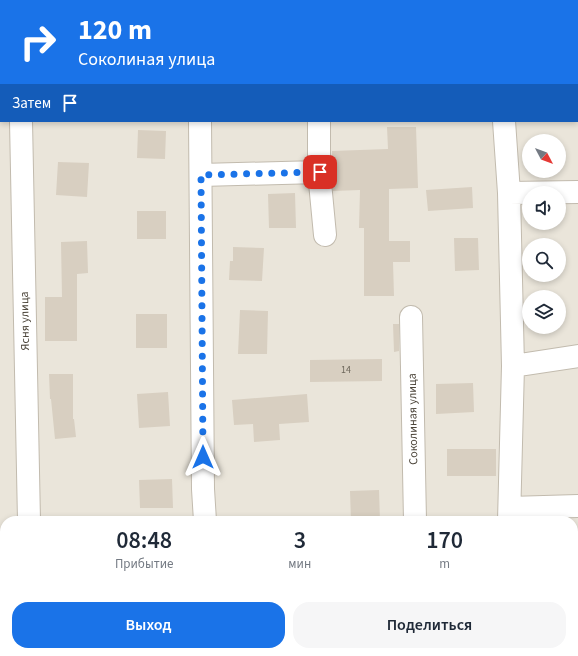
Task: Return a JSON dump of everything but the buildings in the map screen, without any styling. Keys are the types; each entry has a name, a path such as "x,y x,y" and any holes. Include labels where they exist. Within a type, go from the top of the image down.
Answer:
{"street":[{"name":"Ясня улица","path":"21,122 29,516"},
{"path":"200,122 203,481 205,516"},
{"path":"319,122 320,172 325,235"},
{"path":"504,122 509,193 512,366 510,514 578,506"},
{"path":"201,175 320,172"},
{"path":"509,193 578,192"},
{"name":"Соколиная улица","path":"411,317 415,516"},
{"path":"512,366 578,356"}],"shaded area":[{"path":"0,122 578,122 578,516 0,516"}],"route":[{"path":"203,457 201,175 320,172"}]}
